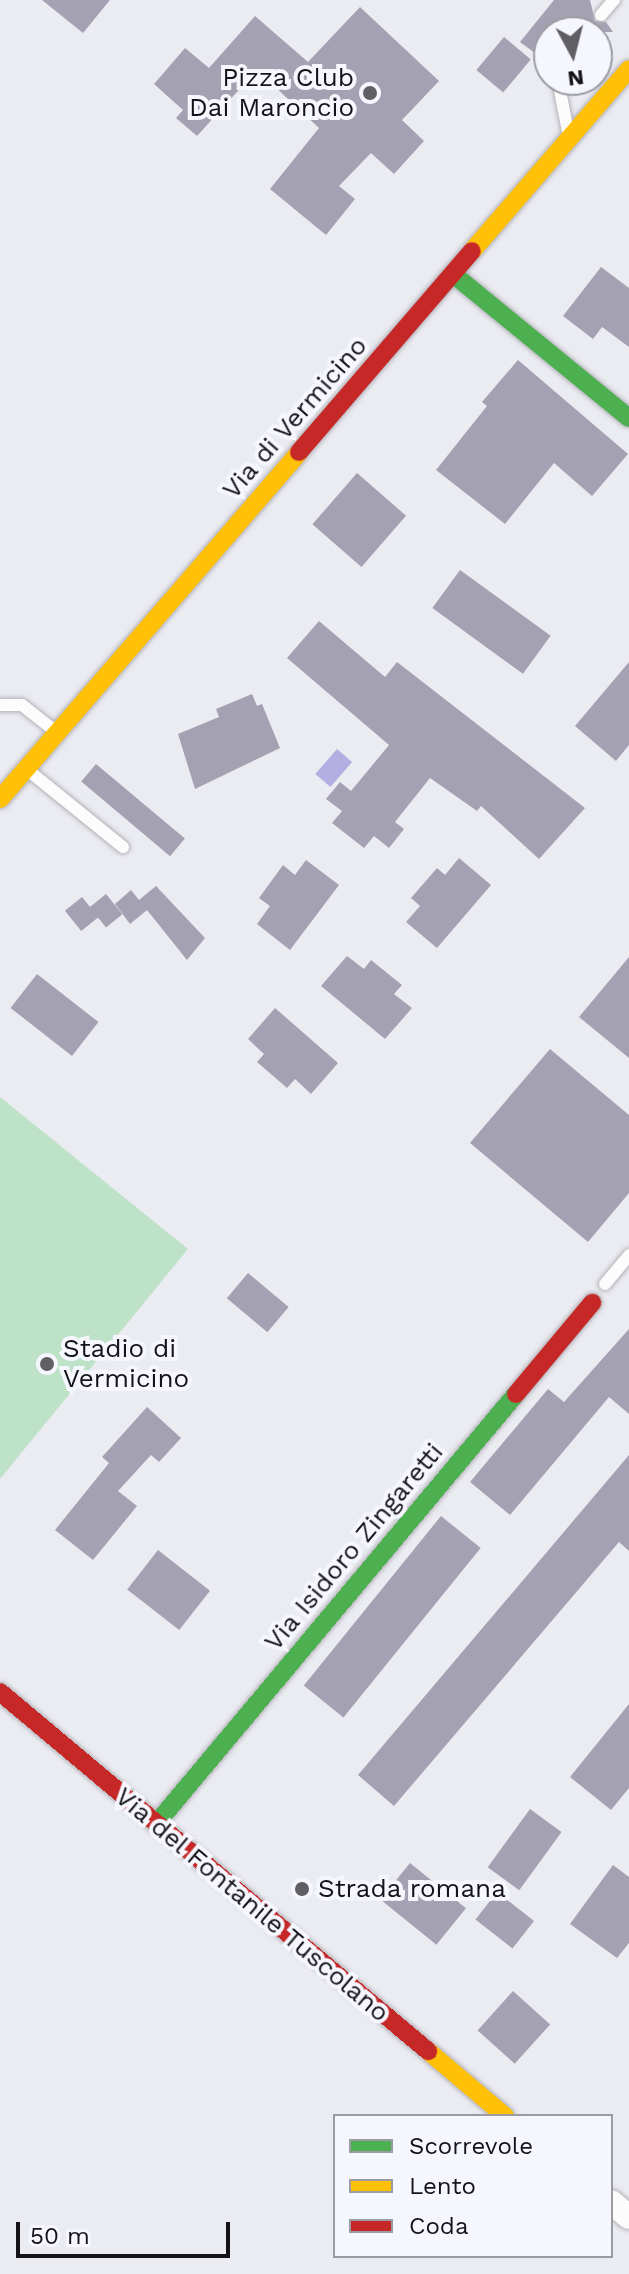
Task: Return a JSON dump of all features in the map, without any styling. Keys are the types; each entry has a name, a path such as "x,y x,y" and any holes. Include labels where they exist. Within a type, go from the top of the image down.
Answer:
{"street":[{"name":"Via di Vermicino","path":"0,799 629,69"},
{"path":"453,274 629,418"},
{"name":"Via Isidoro Zingaretti","path":"156,1824 592,1303"},
{"name":"Via del Fontanile Tuscolano","path":"0,1692 503,2114"},
{"path":"613,2204 629,2217"}],"lane":[{"path":"601,15 614,0"},
{"path":"561,96 570,139"},
{"path":"0,705 22,705 58,733"},
{"path":"27,768 123,847"},
{"path":"605,1284 629,1255"}],"green space":[{"name":"Stadio di Vermicino","path":"0,1097 188,1249 0,1479"}],"shaded area":[{"path":"337,749 352,762 330,787 315,774"}],"building":[{"path":"42,0 110,0 83,33"},
{"path":"554,0 590,0 594,16 541,16"},
{"path":"360,7 439,81 402,120 424,141 394,174 371,153 339,186 355,199 326,235 270,189 319,128 257,70 197,136 176,118 183,110 154,84 185,48 209,68 255,16 308,62"},
{"path":"533,26 533,52 520,42"},
{"path":"504,37 531,59 503,92 476,70"},
{"path":"601,267 629,288 629,347 602,327 593,339 563,316"},
{"path":"518,360 628,454 592,496 554,463 505,524 436,470 487,406 482,402"},
{"path":"357,473 406,516 361,567 312,524"},
{"path":"460,570 551,636 523,674 432,608"},
{"path":"319,621 385,677 397,662 585,808 539,859 481,806 477,811 430,778 395,822 404,829 389,848 374,836 364,848 332,823 342,811 326,799 340,782 351,791 389,745 287,658"},
{"path":"629,662 629,745 616,761 575,726"},
{"path":"252,694 257,706 262,704 280,748 195,789 178,734 219,717 216,709"},
{"path":"96,764 185,839 170,856 81,782"},
{"path":"459,858 491,885 437,948 406,922 420,906 411,898 437,868 445,875"},
{"path":"306,860 339,885 290,950 257,924 270,906 259,898 283,865 295,875"},
{"path":"156,886 205,938 187,960 147,910 130,924 115,904 131,890 139,900"},
{"path":"106,894 122,914 106,927 90,907"},
{"path":"82,897 98,917 81,931 65,911"},
{"path":"347,956 364,969 371,960 402,985 394,994 412,1008 385,1039 321,986"},
{"path":"629,957 629,1058 579,1017"},
{"path":"37,974 98,1022 72,1056 11,1008"},
{"path":"275,1008 338,1063 311,1094 295,1079 287,1088 257,1062 264,1054 248,1039"},
{"path":"550,1049 629,1115 629,1193 588,1242 470,1143"},
{"path":"248,1273 289,1307 267,1332 227,1298"},
{"path":"629,1329 629,1414 609,1397 510,1515 470,1482 548,1389 564,1402"},
{"path":"147,1407 181,1438 159,1462 151,1455 118,1491 137,1506 93,1560 55,1530 109,1463 102,1457"},
{"path":"629,1455 629,1551 619,1542 394,1806 358,1775"},
{"path":"441,1516 481,1548 343,1718 304,1685"},
{"path":"158,1550 210,1591 179,1630 127,1589"},
{"path":"629,1704 629,1788 611,1810 570,1777"},
{"path":"530,1809 562,1832 519,1890 488,1867"},
{"path":"410,1863 466,1908 436,1945 380,1900"},
{"path":"613,1865 629,1877 629,1943 617,1958 570,1924"},
{"path":"497,1892 534,1921 512,1949 475,1920"},
{"path":"513,1991 550,2024 515,2064 478,2030"}],"traffic: fast":[{"path":"453,274 629,418"},
{"path":"156,1824 516,1394"}],"traffic: slow":[{"path":"472,251 629,69"},
{"path":"0,799 299,452"},
{"path":"428,2051 503,2114"}],"traffic: jam":[{"path":"299,452 472,251"},
{"path":"516,1394 592,1303"},
{"path":"0,1692 428,2051"}],"place":[{"name":"Pizza Club Dai Maroncio","path":"370,93"},
{"name":"Stadio di Vermicino","path":"47,1364"},
{"name":"Strada romana","path":"302,1889"}]}
